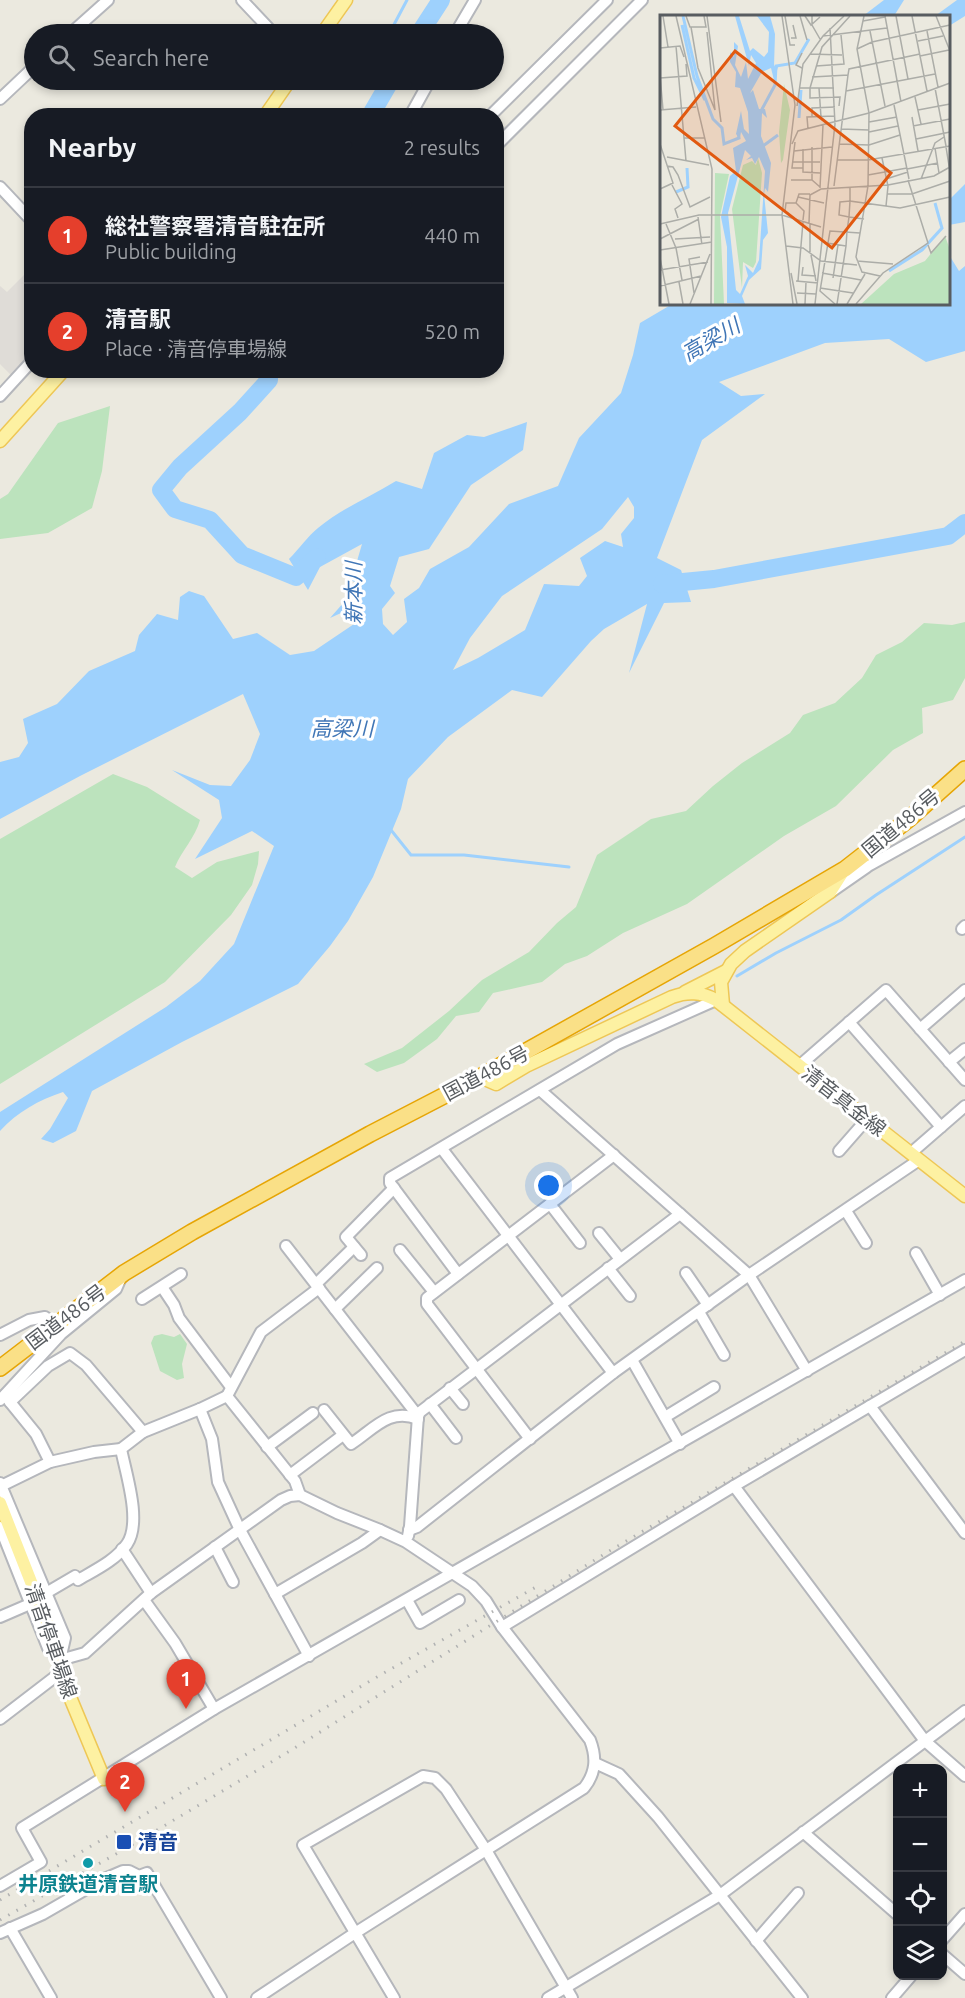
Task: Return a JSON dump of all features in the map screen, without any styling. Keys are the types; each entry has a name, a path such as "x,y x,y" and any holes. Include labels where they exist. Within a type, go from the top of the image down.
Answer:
{"highway":[{"name":"国道486号","path":"0,1368 124,1273 192,1232 370,1134 480,1077 714,946 845,869 909,819 965,769"}],"main road":[{"path":"329,24 346,0"},
{"path":"271,108 283,90"},
{"path":"0,441 57,378"},
{"path":"480,1077 496,1084 526,1066 681,994 726,970 745,951 831,892 845,869"},
{"path":"720,1002 726,970"},
{"name":"清音真金線","path":"681,994 703,993 720,1002 965,1196"},
{"name":"清音停車場線","path":"0,1503 104,1779"}],"street":[{"path":"81,24 108,0"},
{"path":"242,0 265,24"},
{"path":"461,24 475,0"},
{"path":"498,108 607,0"},
{"path":"504,138 642,0"},
{"path":"0,99 24,76"},
{"path":"414,108 424,90"},
{"path":"0,187 24,212"},
{"path":"0,396 24,370"},
{"path":"831,892 870,865 965,812"},
{"path":"845,869 870,865"},
{"path":"800,1066 886,990 965,1080"},
{"path":"920,1029 965,990"},
{"path":"458,1274 390,1183 390,1178 618,1044 720,1002"},
{"path":"849,1022 941,1126"},
{"path":"950,1062 965,1049"},
{"path":"540,1090 749,1275 807,1371"},
{"path":"409,1530 417,1527 613,1372 749,1275 846,1211 915,1156 941,1126 965,1106"},
{"path":"839,1151 867,1119"},
{"path":"442,1149 613,1372"},
{"path":"530,1439 427,1304 426,1298 614,1155"},
{"path":"60,1666 65,1638 1,1484 50,1462 94,1452 121,1449 143,1432 200,1409 229,1391 261,1332 358,1251 346,1237 394,1188"},
{"path":"550,1204 580,1243"},
{"path":"846,1211 866,1243"},
{"path":"406,1542 409,1530 418,1418 430,1404 450,1388 680,1214"},
{"path":"599,1233 620,1259"},
{"path":"286,1246 418,1418"},
{"path":"400,1250 434,1292"},
{"path":"916,1253 940,1295"},
{"path":"334,1309 377,1268"},
{"path":"608,1268 630,1296"},
{"path":"5,1399 61,1334 116,1289 124,1273"},
{"path":"686,1273 708,1305"},
{"path":"142,1299 181,1274"},
{"path":"0,1886 42,1862 22,1828 214,1709 965,1280"},
{"path":"162,1287 174,1305 179,1318 229,1391 267,1446 295,1481 300,1495"},
{"path":"699,1312 724,1355"},
{"path":"0,1335 29,1320 45,1317 54,1325"},
{"path":"502,1627 734,1486 965,1350"},
{"path":"5,1399 48,1366 70,1353 86,1365 143,1432"},
{"path":"632,1360 680,1443"},
{"path":"664,1417 714,1387"},
{"path":"450,1388 462,1404"},
{"path":"5,1399 36,1434 50,1462"},
{"path":"430,1404 456,1438"},
{"path":"870,1406 965,1533"},
{"path":"200,1409 212,1439 219,1482 240,1530 309,1656"},
{"path":"324,1410 351,1444 387,1418 411,1416 418,1418"},
{"path":"267,1446 313,1413"},
{"path":"290,1475 343,1435"},
{"path":"46,1593 75,1576 78,1580 107,1563 127,1544 132,1531 133,1512 121,1449"},
{"path":"734,1486 925,1741 965,1776"},
{"path":"0,1719 60,1666 85,1653 148,1597 286,1497 300,1495 406,1542 472,1586 486,1601 502,1627 590,1740 596,1763 593,1774 584,1788 256,1998"},
{"path":"0,1527 48,1648 60,1666"},
{"path":"275,1594 380,1530"},
{"path":"215,1547 233,1582"},
{"path":"122,1549 214,1709"},
{"path":"407,1600 420,1623 459,1600"},
{"path":"0,1617 30,1604"},
{"path":"548,1998 720,1895 965,1711"},
{"path":"596,1763 615,1771 623,1778 802,1998"},
{"path":"394,1998 303,1845 423,1776 435,1778 446,1789 486,1850 572,1998"},
{"path":"803,1832 893,1911"},
{"path":"51,1998 5,1931 44,1914 102,1880 123,1871 139,1876 147,1873 221,1998"},
{"path":"756,1941 798,1893"},
{"path":"947,1934 965,1914"},
{"path":"947,1958 965,1974"},
{"path":"892,1998 908,1980"}],"shaded area":[{"path":"24,275 24,365 13,377 0,364 0,286 7,292"}],"green space":[{"path":"110,406 102,471 92,508 48,533 0,539 0,499 8,494 58,423"},
{"path":"965,622 965,678 953,700 922,708 923,733 893,750 836,806 784,836 687,904 623,933 587,956 565,964 542,982 493,993 479,1012 456,1016 437,1039 404,1063 377,1072 364,1064 402,1048 449,1011 482,980 529,952 576,907 597,855 651,819 686,811 742,763 790,733 803,715 835,703 862,678 876,655 902,642 924,623 952,625"},
{"path":"113,774 147,787 200,820 175,867 192,878 217,862 259,851 252,885 231,915 165,982 0,1084 0,839"},
{"path":"162,1334 174,1337 180,1334 187,1344 182,1364 184,1378 177,1380 160,1371 151,1343 154,1336"}],"water":[{"path":"884,0 904,0 895,15 864,15"},
{"path":"957,0 965,0 965,16 950,25 950,15 936,15"},
{"path":"965,184 965,222 950,225 950,199"},
{"name":"高梁川","path":"950,258 959,271 965,266 965,351 926,362 889,339 825,343 719,382 741,396 765,394 702,440 657,558 681,570 691,602 664,603 629,673 647,604 604,629 542,697 512,690 448,737 408,779 401,809 373,877 348,921 298,984 182,1042 92,1091 76,1131 53,1143 41,1139 50,1129 68,1098 63,1092 29,1107 0,1131 0,1112 166,1007 200,981 234,944 274,846 252,831 195,859 222,818 219,800 172,770 210,785 231,786 250,760 260,734 243,694 0,819 0,762 19,757 28,743 23,719 57,704 89,671 135,651 139,635 157,614 178,620 180,597 189,591 204,596 233,639 257,633 290,655 314,651 357,622 350,609 330,618 360,584 345,578 355,568 362,544 320,567 308,590 289,559 311,535 337,514 396,481 422,489 434,453 467,435 484,437 527,422 523,450 471,485 429,549 399,557 390,586 395,593 382,609 383,624 393,635 407,622 404,599 419,588 430,569 469,547 509,504 558,486 579,438 621,393 640,323 672,304 950,304","holes":["628,497 634,507 634,518 621,534 623,547 605,541 580,558 587,576 579,586 544,584 525,630 453,670 470,638 502,596 602,529"]}],"waterway":[{"path":"394,24 407,0"},
{"name":"新本川","path":"425,24 441,0"},
{"name":"新本川","path":"375,108 385,90"},
{"name":"新本川","path":"269,378 240,412 180,467 161,490 175,509 210,520 242,555 296,577 317,557"},
{"path":"662,584 714,579 948,536 965,523"},
{"path":"391,830 411,855 464,855 569,867"},
{"path":"737,976 841,920 965,837"}],"railway":[{"path":"0,1920 293,1749 606,1553 965,1341"},
{"path":"0,1900 382,1674 536,1587"}],"place":[{"name":"総社警察署清音駐在所","path":"186,1709"},
{"name":"清音駅","path":"125,1812"},
{"name":"清音","path":"124,1842"},
{"name":"井原鉄道清音駅","path":"88,1863"}]}
